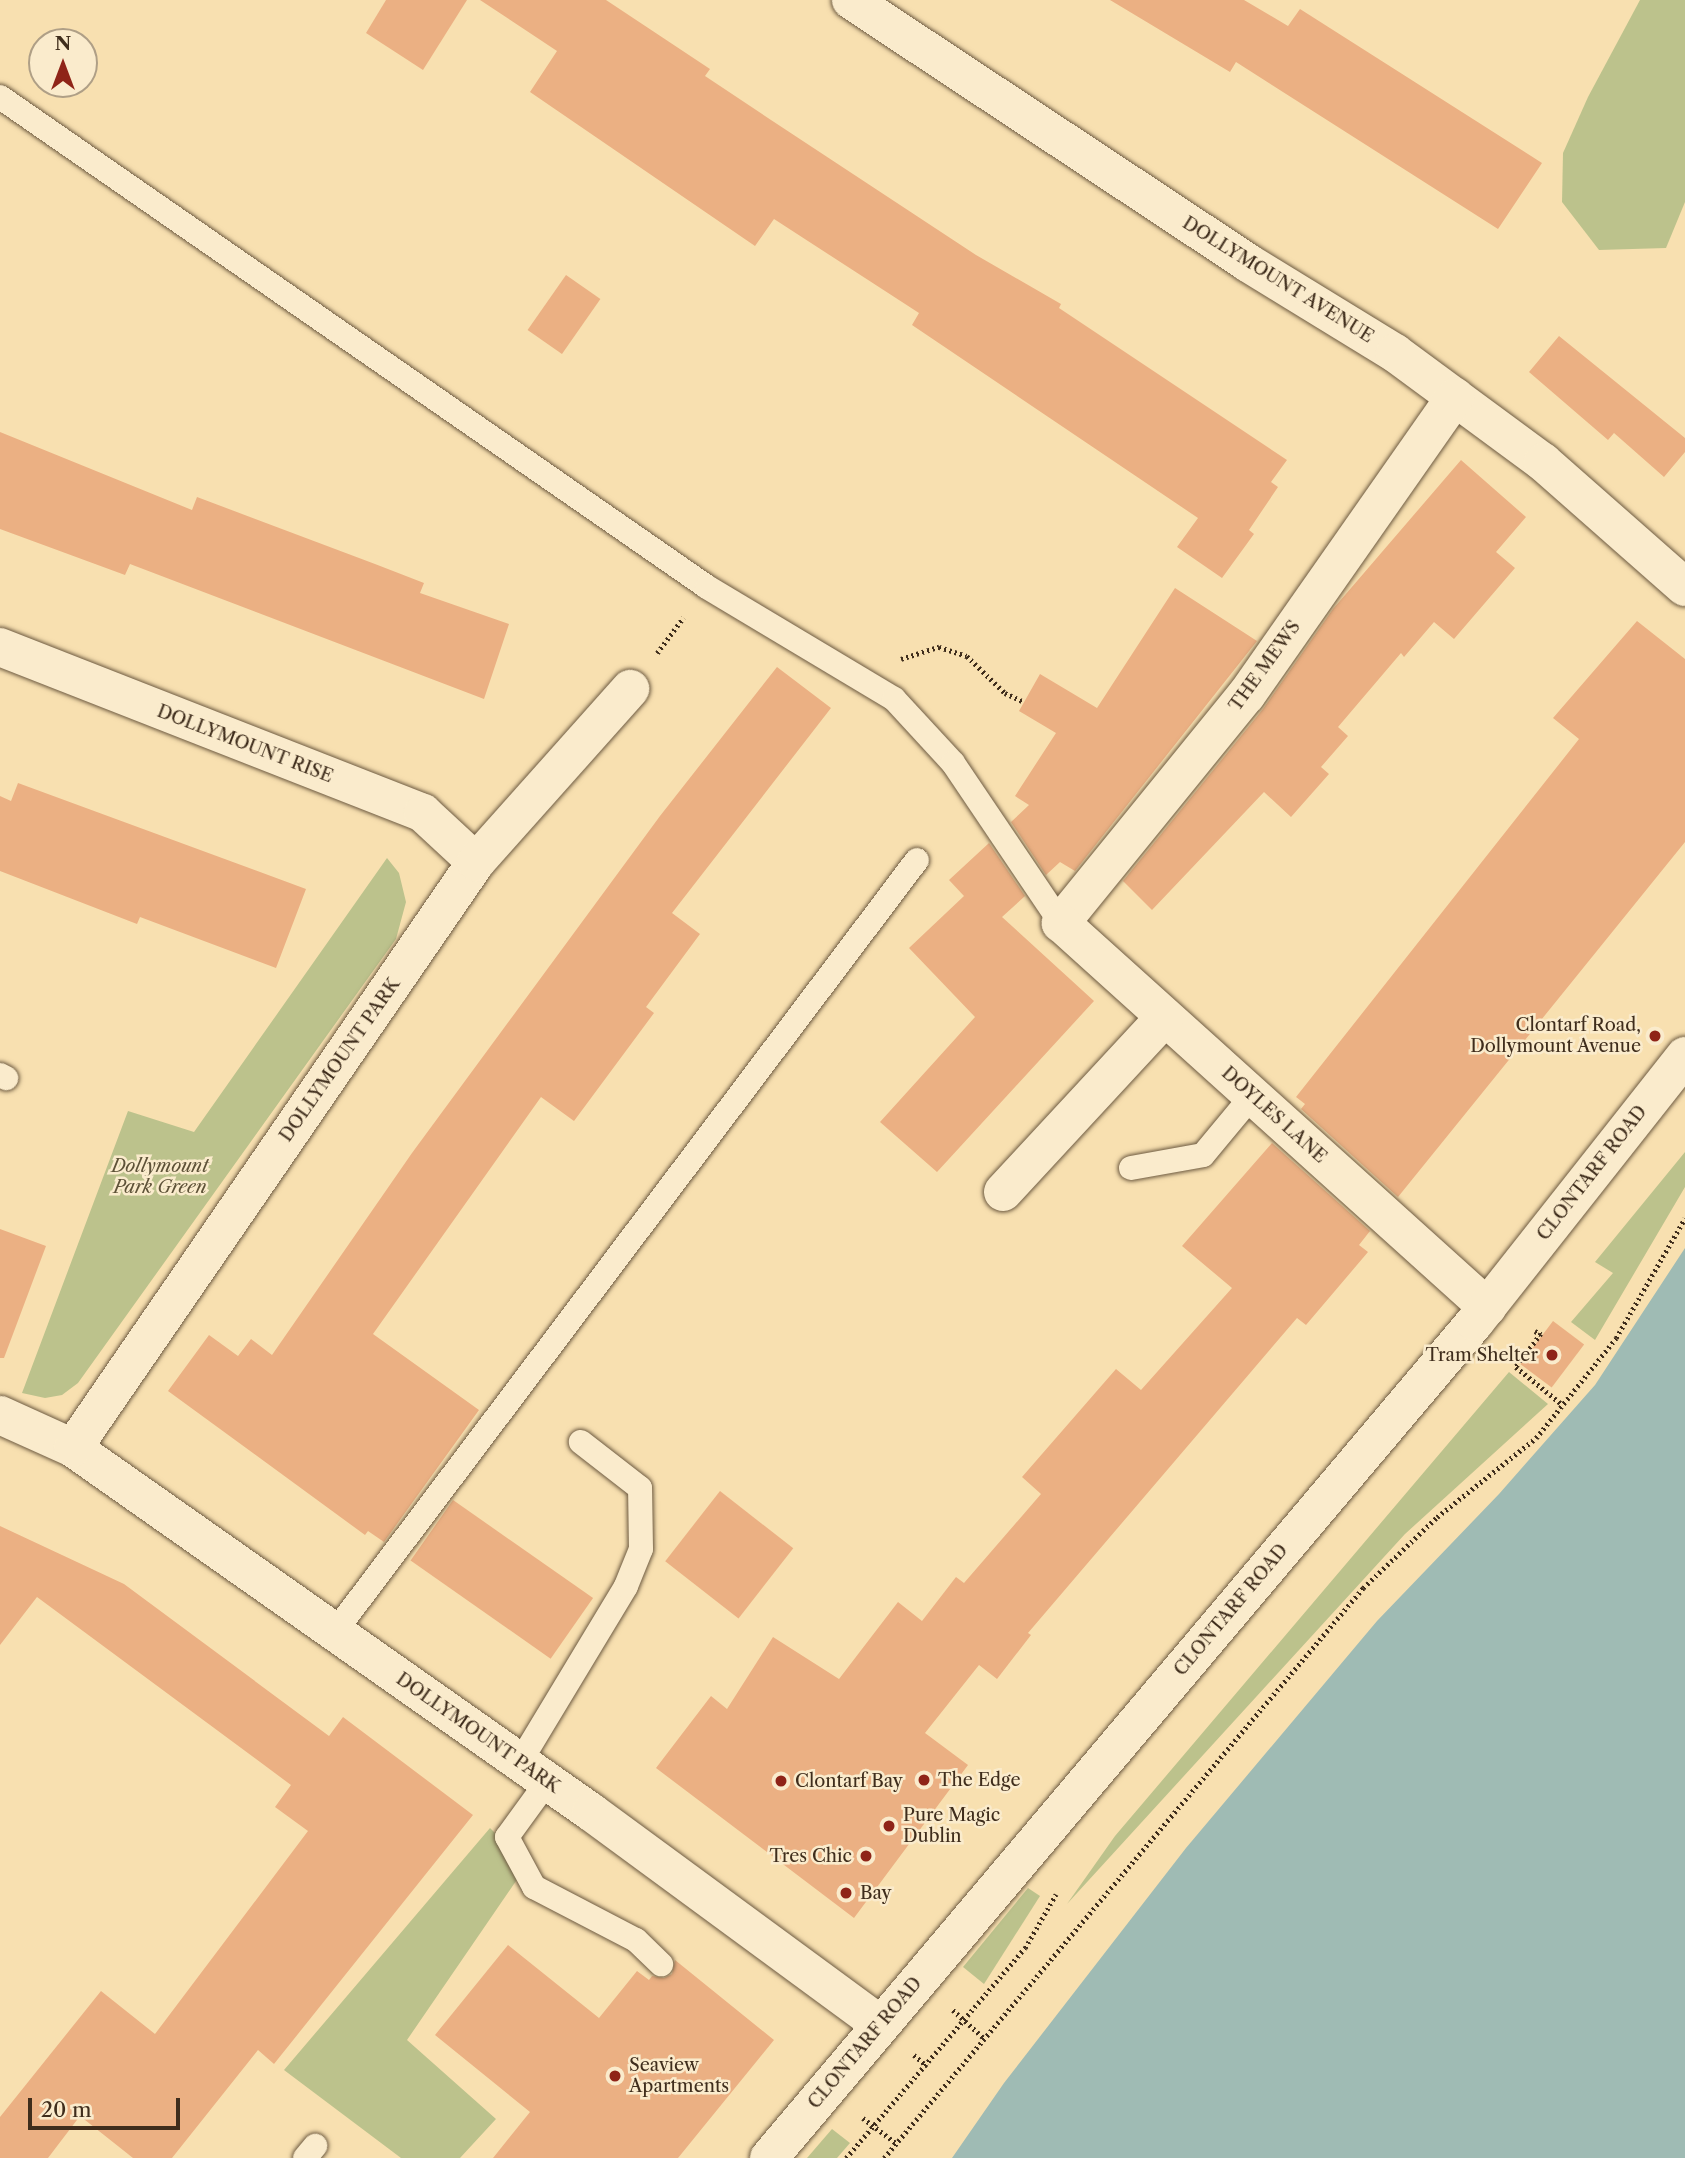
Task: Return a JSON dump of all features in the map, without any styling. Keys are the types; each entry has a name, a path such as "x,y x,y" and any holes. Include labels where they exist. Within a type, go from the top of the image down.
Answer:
{"street":[{"name":"DOLLYMOUNT AVENUE","path":"850,0 1248,263 1395,353 1543,462 1685,587"},
{"name":"THE MEWS","path":"1061,923 1246,695 1455,397"},
{"name":"DOLLYMOUNT RISE","path":"0,648 423,813 475,862"},
{"name":"DOLLYMOUNT PARK","path":"73,1448 475,862 629,689"},
{"name":"DOYLES LANE","path":"1061,923 1487,1307"},
{"path":"1003,1192 1165,1017"},
{"name":"CLONTARF ROAD","path":"769,2158 1487,1307 1685,1056"},
{"name":"DOLLYMOUNT PARK","path":"0,1415 73,1448 533,1772 880,2024"}],"lane":[{"path":"0,97 707,587 894,699 953,763 1061,923"},
{"path":"334,1633 917,860"},
{"path":"1131,1168 1203,1155 1252,1096"},
{"path":"581,1442 640,1488 641,1549 626,1586 533,1772 508,1837 534,1886 636,1940 662,1965"}],"path":[{"path":"629,689 707,587"},
{"path":"872,685 897,661 917,651 939,647 967,656 1006,693 1024,702"},
{"path":"884,2158 1363,1588 1437,1517 1536,1438 1623,1326 1685,1218"},
{"path":"1535,1331 1541,1334 1516,1367 1563,1405"}],"green space":[{"path":"1640,0 1685,0 1685,202 1666,248 1599,250 1562,202 1563,153 1588,97"},
{"name":"Dollymount Park Green","path":"387,858 399,873 406,902 396,939 78,1383 62,1395 45,1398 22,1393 128,1111 194,1132"},
{"path":"1685,1152 1685,1187 1595,1340 1571,1322 1613,1273 1595,1262"},
{"path":"1509,1372 1548,1404 1405,1534 1067,1904 1115,1836"},
{"path":"490,1828 527,1865 407,2040 496,2119 460,2158 401,2158 284,2070"},
{"path":"1028,1888 1040,1896 984,1984 963,1967"},
{"path":"832,2129 850,2143 837,2158 807,2158"}],"water":[{"path":"1685,1248 1685,2158 952,2158 1004,2083 1186,1848 1377,1621 1499,1494 1595,1385"}],"building":[{"path":"386,0 467,0 423,70 366,33"},
{"path":"480,0 606,0 710,69 705,76 976,255 1061,304 1059,308 1287,460 1271,482 1278,487 1249,530 1254,534 1222,578 1177,547 1198,518 912,325 919,313 774,219 755,246 530,92 557,51"},
{"path":"1110,0 1244,0 1288,26 1300,9 1542,163 1498,229 1236,62 1230,72"},
{"path":"566,275 600,299 562,354 528,330"},
{"path":"1559,336 1685,438 1685,452 1664,477 1614,433 1608,440 1529,372"},
{"path":"0,432 192,510 197,497 375,564 424,583 420,593 509,624 484,699 130,564 125,575 0,529"},
{"path":"1461,460 1526,517 1496,552 1515,568 1454,639 1434,622 1404,657 1401,653 1338,727 1348,736 1321,767 1329,774 1291,817 1264,792 1152,910 1123,881 1263,709 1333,609"},
{"path":"1175,588 1257,641 1075,871 1060,862 1046,875 1011,822 1029,805 1015,796 1056,733 1019,711 1040,674 1097,708"},
{"path":"1637,621 1685,659 1685,842 1398,1197 1301,1109 1305,1104 1296,1097 1579,739 1553,718"},
{"path":"777,667 831,708 672,913 700,934 646,1007 654,1013 574,1121 541,1097 373,1334 479,1410 384,1542 368,1531 365,1535 168,1391 209,1335 238,1356 251,1339 272,1355 412,1153 660,816"},
{"path":"18,783 306,889 276,968 140,917 137,924 0,871 0,796 11,801"},
{"path":"989,843 1025,896 1002,917 1094,1001 937,1172 880,1122 975,1017 909,948 964,896 949,880"},
{"path":"1272,1143 1370,1231 1359,1245 1368,1252 1306,1325 1297,1318 1028,1633 1031,1635 997,1679 979,1665 925,1733 968,1765 854,1918 656,1768 711,1696 727,1709 773,1637 839,1679 898,1602 922,1621 956,1577 964,1583 1041,1494 1022,1477 1116,1369 1141,1390 1232,1288 1182,1246"},
{"path":"0,1229 46,1246 4,1358 0,1358"},
{"name":"Tram Shelter","path":"1553,1321 1584,1344 1552,1388 1521,1364"},
{"path":"720,1491 793,1548 738,1618 665,1561"},
{"path":"453,1500 593,1598 551,1659 411,1561"},
{"path":"0,1526 124,1584 329,1736 343,1717 473,1815 274,2064 258,2050 172,2158 133,2158 80,2116 48,2158 0,2158 0,2117 101,1991 155,2034 308,1831 275,1807 291,1785 37,1597 0,1645"},
{"name":"Seaview Apartments","path":"508,1945 599,2018 637,1971 649,1980 652,1976 664,1978 672,1974 675,1960 774,2040 678,2158 493,2158 530,2112 435,2035"}],"place":[{"name":"Clontarf Road, Dollymount Avenue","path":"1655,1036"},
{"name":"Tram Shelter","path":"1552,1355"},
{"name":"The Edge","path":"924,1780"},
{"name":"Clontarf Bay","path":"781,1781"},
{"name":"Pure Magic Dublin","path":"889,1826"},
{"name":"Tres Chic","path":"866,1856"},
{"name":"Bay","path":"846,1893"},
{"name":"Seaview Apartments","path":"615,2076"}]}
